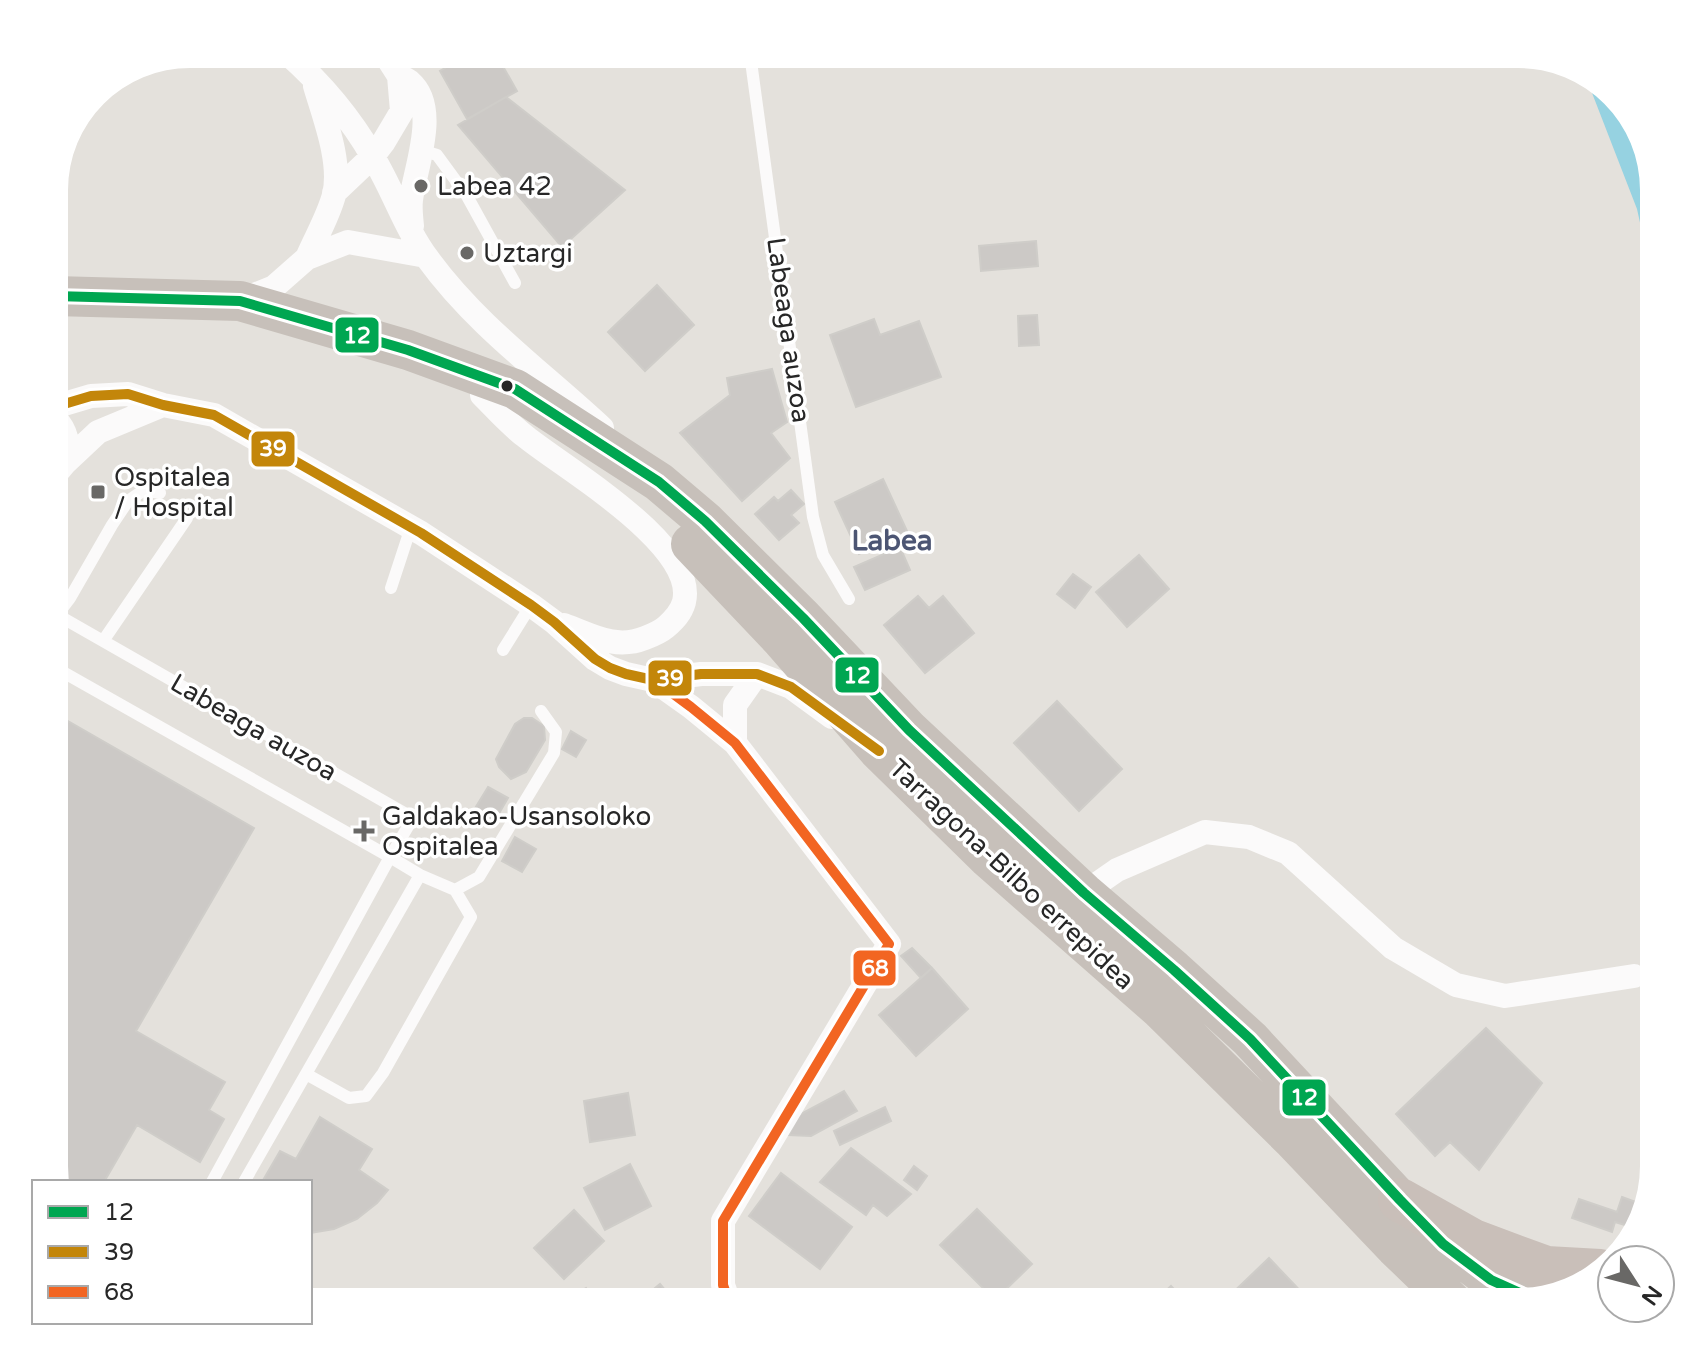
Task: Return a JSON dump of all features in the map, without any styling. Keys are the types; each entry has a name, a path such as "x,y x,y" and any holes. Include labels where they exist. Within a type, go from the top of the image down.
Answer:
{"highway":[{"name":"Tarragona-Bilbo errepidea","path":"68,296 240,301 408,350 515,389 659,482 716,532 803,618 909,730 1084,893 1250,1039 1443,1244 1491,1280 1509,1288"},
{"name":"Tarragona-Bilbo errepidea","path":"408,350 570,447 679,530 782,640 879,751 988,858 1160,1009 1437,1288"},
{"path":"1400,1200 1473,1241 1546,1268 1580,1270"}],"street":[{"path":"303,68 378,150 413,234 452,290 521,359 557,386 659,482"},
{"path":"394,68 399,76 411,83 420,98 425,119 410,203 413,234"},
{"path":"307,258 334,193 335,169 312,76"},
{"path":"334,193 378,150 402,111 399,76"},
{"path":"378,150 421,150"},
{"path":"240,301 274,287 307,258 348,242 426,256"},
{"path":"68,403 91,396 128,394 214,415 411,527 531,605 610,668 653,680 701,674 757,674 791,687 879,751"},
{"path":"482,395 524,436 621,506 661,543 682,576 684,601 677,617 660,632 634,642 620,644 554,622"},
{"path":"68,462 98,432 163,405"},
{"path":"735,743 735,705 757,674"},
{"path":"653,680 735,743 889,944 723,1221 724,1288"},
{"path":"1084,893 1117,870 1205,832 1249,837 1288,853 1393,948 1456,985 1505,996 1634,976"}],"lane":[{"name":"Labeaga auzoa","path":"752,68 813,517 823,555 849,599"},
{"path":"421,150 437,155 467,196 515,283"},
{"path":"68,600 128,501 144,490 160,493"},
{"path":"103,641 187,518"},
{"path":"391,588 411,527"},
{"path":"503,650 531,605"},
{"name":"Labeaga auzoa","path":"68,621 413,818 213,1180"},
{"name":"Labeaga auzoa","path":"68,675 420,875 455,890"},
{"path":"306,1074 349,1098 366,1096 383,1073 471,917 455,890 479,877 554,753 556,732 541,711"},
{"path":"245,1180 420,875"}],"water":[{"path":"1592,94 1615,116 1634,151 1638,166 1640,223"}],"building":[{"path":"445,68 504,68 517,91 467,119 440,71"},
{"path":"506,97 625,190 562,247 458,125"},
{"path":"1036,241 1038,266 981,271 979,246"},
{"path":"657,285 694,325 645,371 608,332"},
{"path":"1037,315 1039,345 1019,346 1018,316"},
{"path":"874,319 880,335 919,321 941,377 856,407 830,335"},
{"path":"772,369 787,422 771,433 790,458 742,501 680,433 730,395 727,378"},
{"path":"883,479 907,531 859,554 835,502"},
{"path":"791,490 804,504 791,515 799,523 779,540 755,514 774,497 778,501"},
{"path":"900,547 910,570 865,590 854,567"},
{"path":"1139,555 1169,589 1127,627 1096,592"},
{"path":"1073,574 1091,587 1075,608 1057,594"},
{"path":"918,596 929,608 943,596 974,633 925,673 884,625"},
{"path":"1057,701 1122,769 1079,811 1014,743"},
{"path":"524,718 532,718 544,726 545,740 526,772 511,779 496,759 515,724"},
{"path":"68,721 254,828 136,1031 225,1082 209,1110 224,1119 200,1162 137,1125 105,1180 69,1180"},
{"path":"571,731 586,740 576,757 562,749"},
{"path":"488,787 508,798 494,822 474,810"},
{"path":"515,837 536,849 522,872 502,861"},
{"path":"912,948 932,968 921,978 901,956"},
{"path":"932,968 968,1009 916,1056 879,1015"},
{"path":"1486,1028 1542,1083 1479,1170 1450,1142 1435,1156 1396,1114"},
{"path":"844,1091 857,1111 811,1136 789,1135 799,1115"},
{"path":"628,1093 635,1135 590,1142 584,1101"},
{"path":"885,1107 891,1121 840,1145 834,1131"},
{"path":"320,1117 372,1149 359,1170 388,1190 357,1219 334,1229 312,1233 312,1180 263,1180 280,1151 296,1159"},
{"path":"851,1148 911,1194 887,1216 873,1205 866,1215 820,1182"},
{"path":"630,1164 651,1206 605,1230 584,1188"},
{"path":"914,1166 927,1176 917,1190 904,1180"},
{"path":"781,1173 852,1227 820,1269 749,1216"},
{"path":"1622,1197 1635,1201 1624,1225 1615,1222 1612,1232 1572,1218 1579,1199 1617,1212"},
{"path":"977,1209 1032,1264 1007,1288 983,1288 940,1245"},
{"path":"574,1210 604,1241 564,1279 534,1248"},
{"path":"1269,1258 1298,1288 1238,1288"}],"transit line":[{"name":"12","path":"68,296 240,301 408,350 515,389 659,482 705,521 803,618 909,730 1084,893 1250,1039 1443,1244 1491,1280 1509,1288"},
{"name":"39","path":"68,403 91,396 128,394 214,415 421,533 531,605 610,668 653,680 701,674 757,674 791,687 879,751"},
{"name":"68","path":"660,684 735,743 889,944 723,1221 724,1288"}],"place":[{"name":"Labea 42","path":"421,186"},
{"name":"Uztargi","path":"467,253"},
{"name":"Ospitalea / Hospital","path":"98,492"},
{"name":"Galdakao-Usansoloko Ospitalea","path":"364,831"}],"district":[{"name":"Labea","path":"892,540"}]}
